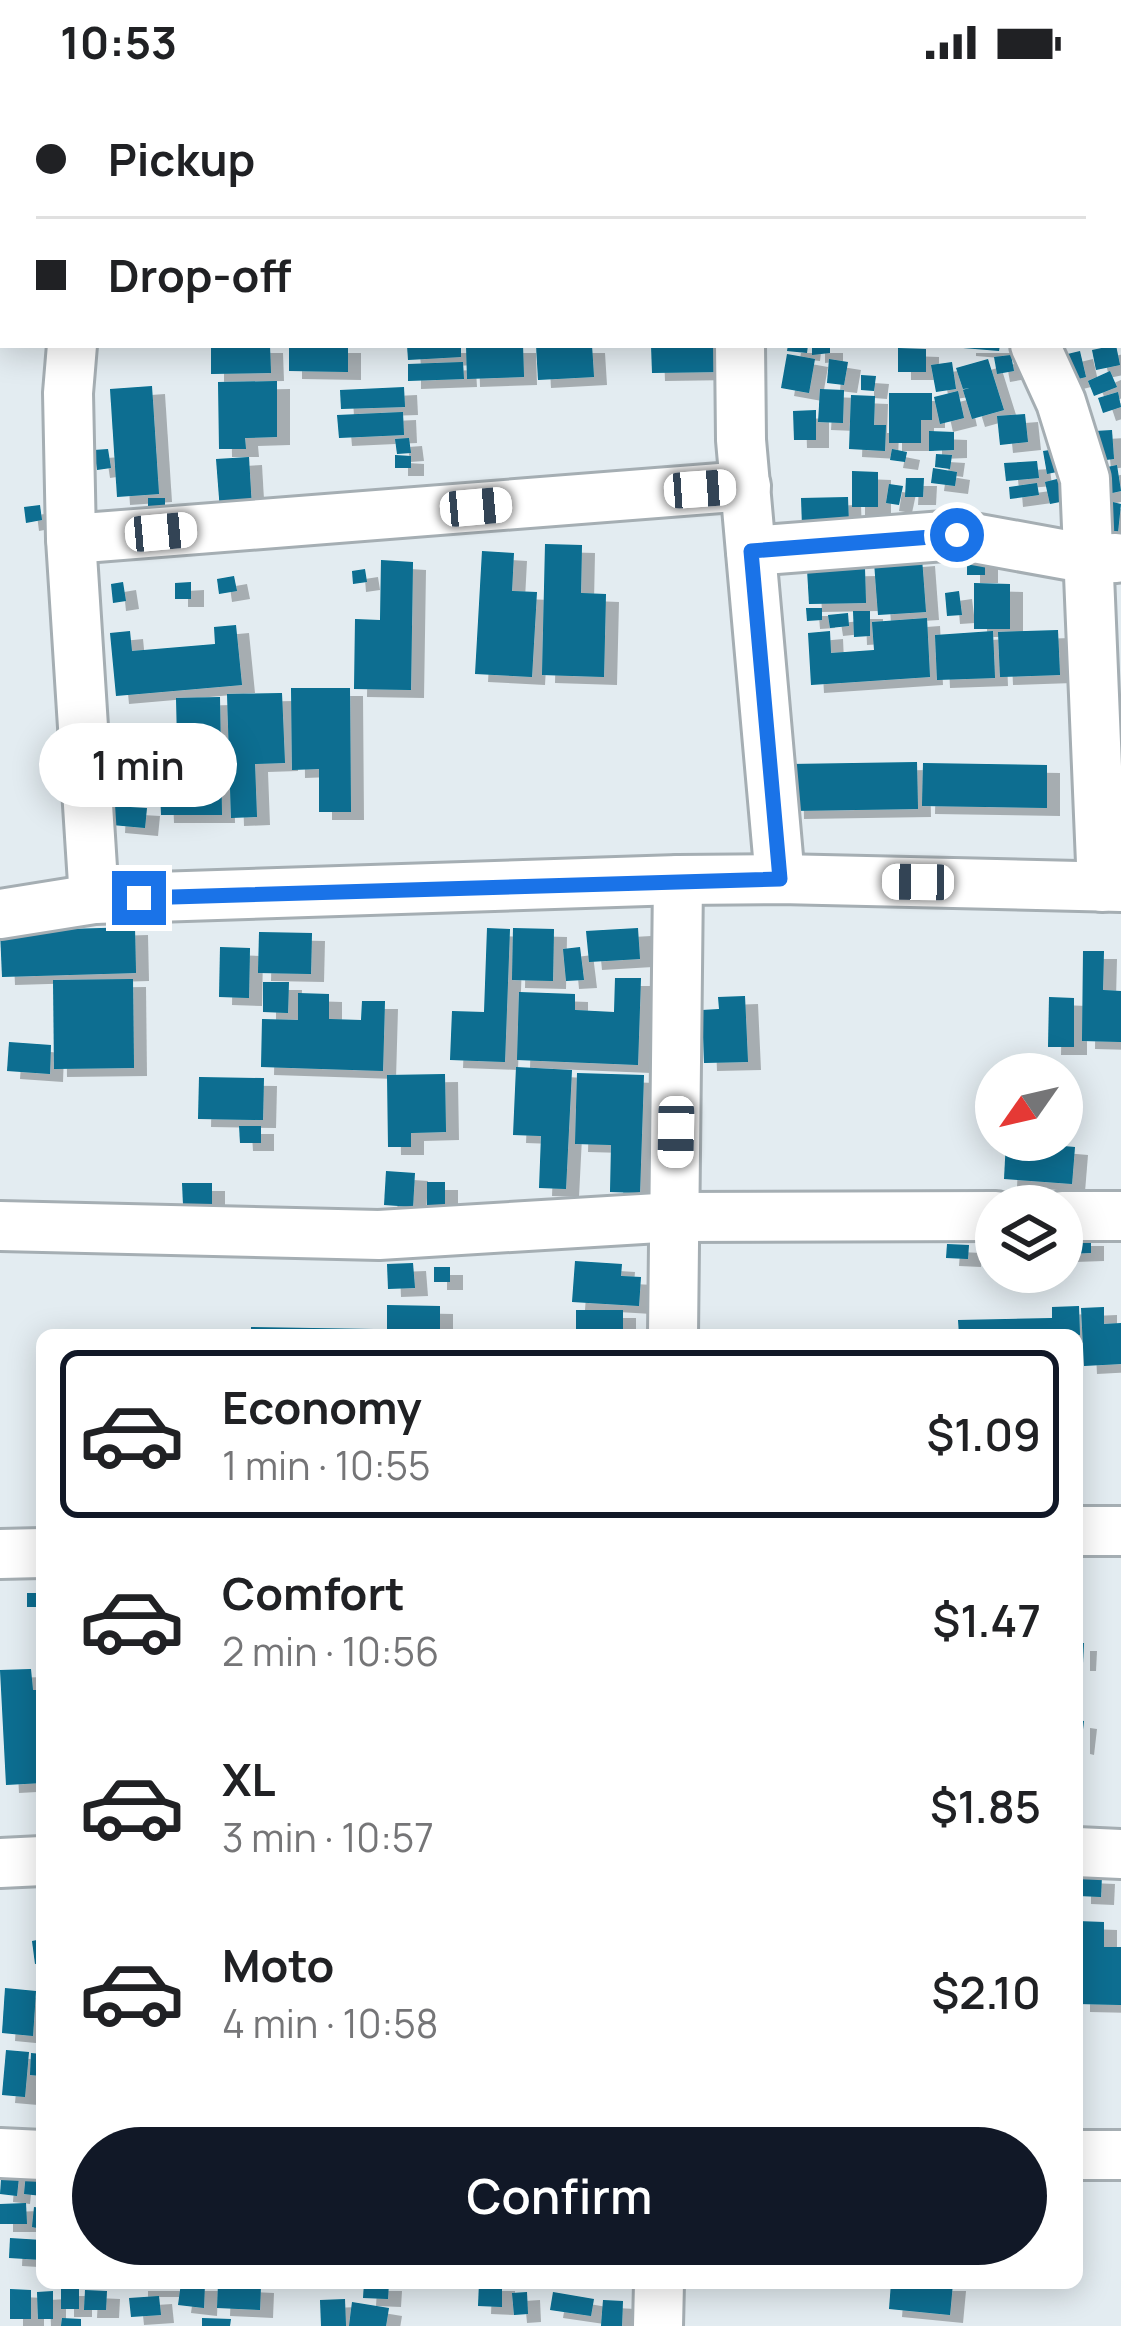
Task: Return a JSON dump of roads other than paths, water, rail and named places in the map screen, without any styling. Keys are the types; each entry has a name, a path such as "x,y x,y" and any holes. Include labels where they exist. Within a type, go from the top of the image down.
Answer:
{"street":[{"path":"72,348 71,539 94,899"},
{"path":"740,348 741,440 780,879"},
{"path":"0,914 94,899 678,880 1111,887 1105,559 1061,402 1036,348"},
{"path":"71,539 746,486"},
{"path":"751,551 957,535 1105,559"},
{"path":"674,1329 678,880"},
{"path":"0,1226 380,1235 675,1217 975,1216"},
{"path":"1083,1216 1121,1216"},
{"path":"1083,1531 1121,1531"},
{"path":"0,1554 36,1553"},
{"path":"1083,1852 1121,1854"},
{"path":"0,1863 36,1861"},
{"path":"0,2153 36,2155"},
{"path":"1083,2155 1121,2155"},
{"path":"658,2326 659,2289"}]}
